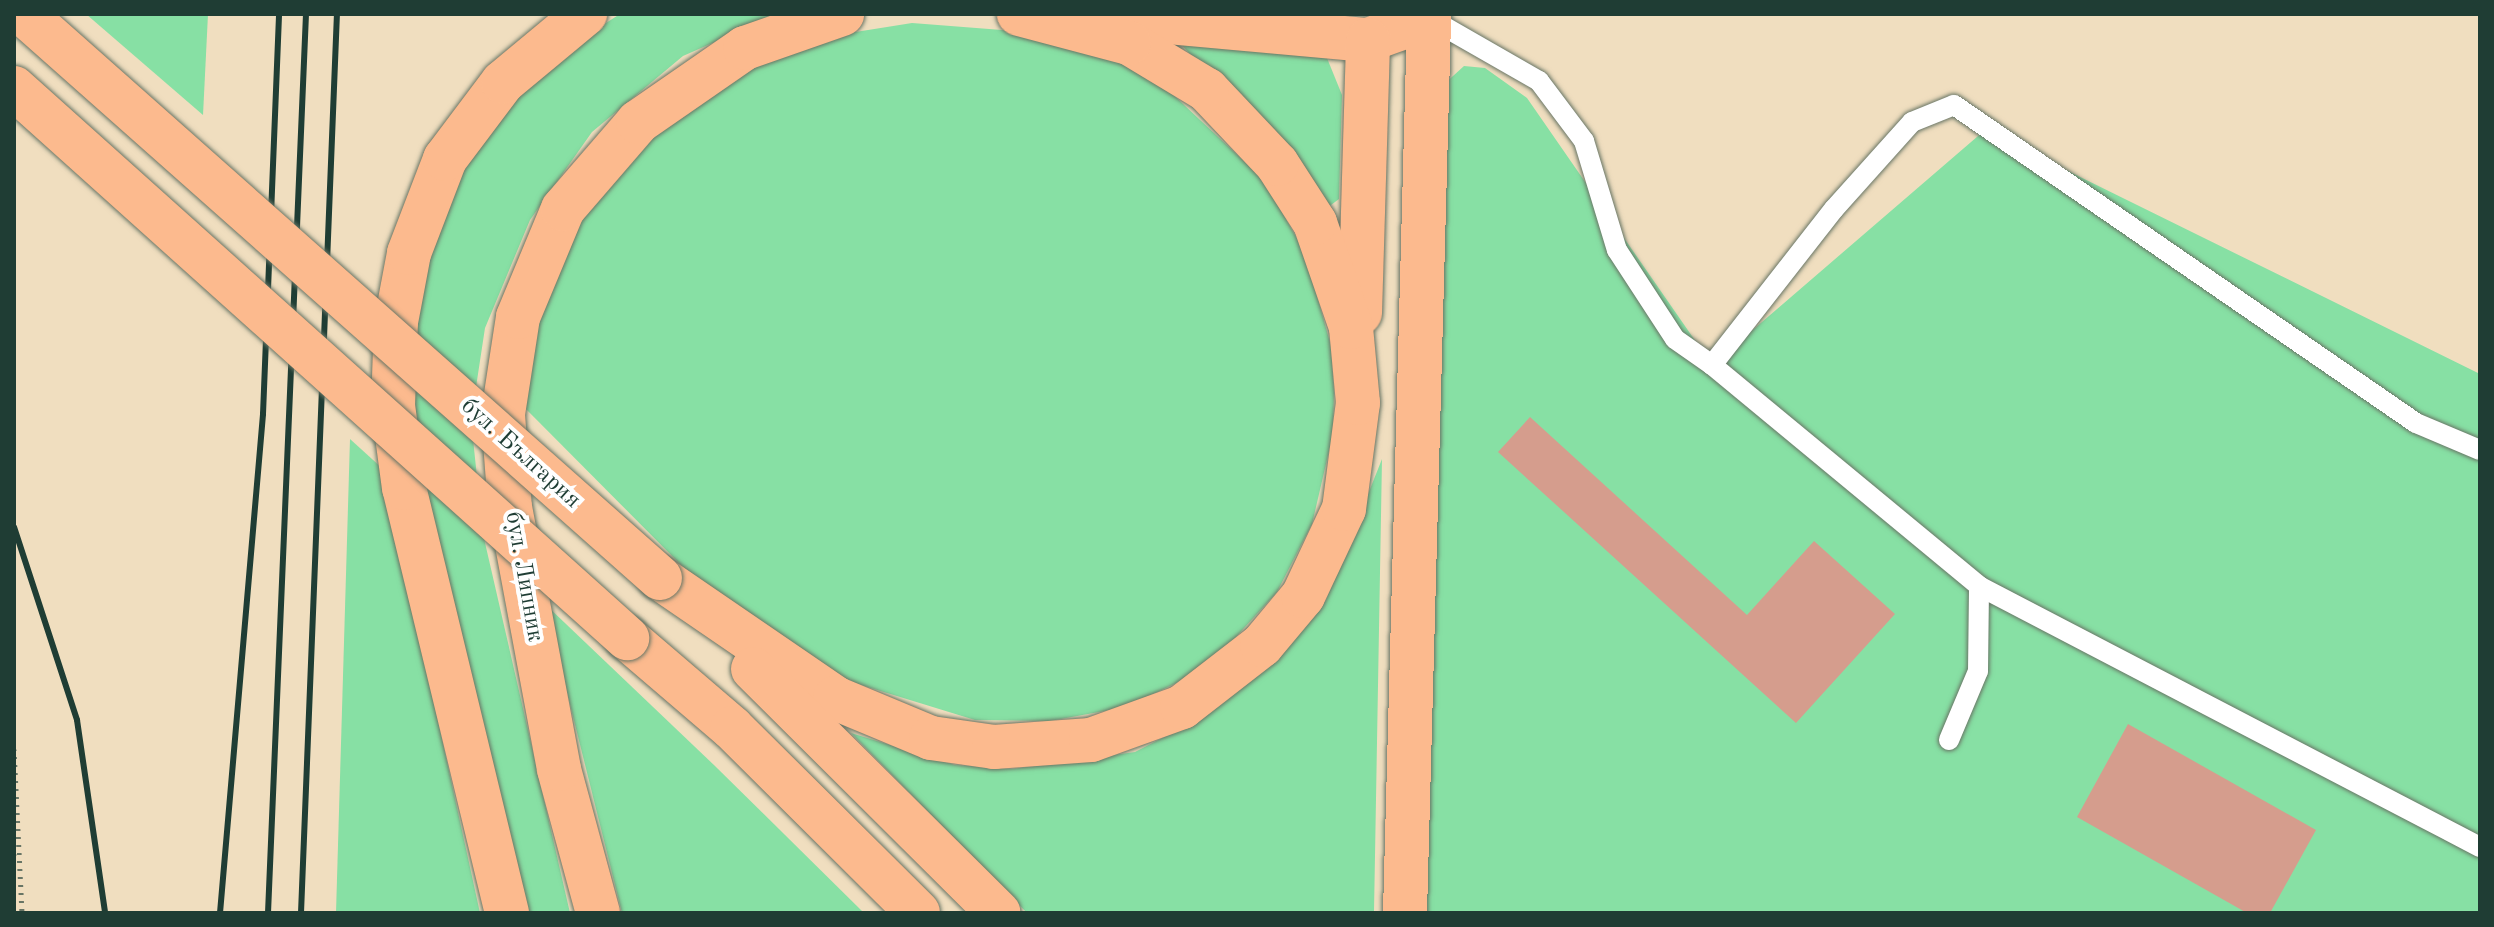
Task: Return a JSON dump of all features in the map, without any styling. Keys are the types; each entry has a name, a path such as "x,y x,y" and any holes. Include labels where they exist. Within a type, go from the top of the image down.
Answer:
{"main road":[{"name":"бул. България","path":"24,14 660,578 999,913"},
{"path":"507,913 402,475 393,406 396,322 420,216 451,149 503,82 585,14"},
{"name":"бул. Липник","path":"598,913 559,769 510,508 503,414 518,317 563,209 638,122 732,54 842,14"},
{"path":"1019,14 1157,56 1233,114 1315,223 1358,361"},
{"path":"1080,14 1368,40 1426,16 1405,913"},
{"path":"660,578 811,685 906,730 994,747 1061,745 1120,732 1212,687 1270,638 1303,596 1344,509 1358,361 1368,40"},
{"path":"14,88 627,638 732,728 918,913"}],"lane":[{"path":"1426,16 1539,81 1584,141 1617,250 1675,339 1712,365 1979,586 2480,847"},
{"path":"1712,365 1912,122 1954,105 2416,423 2480,450"},
{"path":"1949,740 1978,671 1979,586"}],"path":[{"path":"14,749 22,913"}],"green space":[{"path":"86,14 208,14 203,115"},
{"path":"620,14 778,14 683,56 592,132 530,220 485,328 471,420 483,534 570,913 524,913 431,543 409,372 430,236 478,137 556,55"},
{"path":"912,23 1027,32 1099,51 1166,88 1264,180 1305,253 1331,346 1334,392 1333,434 1312,524 1277,592 1224,650 1193,675 1126,707 1050,721 975,720 835,677 688,572 515,398 556,245 631,144 747,68 843,34"},
{"path":"1181,44 1327,58 1342,95 1339,199 1327,208"},
{"path":"1464,66 1485,68 1527,98 1712,365 1985,130 2480,374 2480,913 1424,913 1442,86"},
{"path":"350,439 383,469 480,913 336,913"},
{"path":"1382,459 1374,913 1027,913 851,733 955,765 1012,769 1135,752 1203,717 1273,664 1326,600"},
{"path":"545,604 715,766 864,913 622,913"}],"building":[{"path":"1530,417 1747,615 1814,541 1895,614 1796,723 1498,452"},
{"path":"2128,724 2316,830 2270,913 2247,913 2077,817"}],"railway":[{"path":"220,913 263,414 279,14"},
{"path":"268,913 306,14"},
{"path":"301,913 337,14"},
{"path":"14,527 77,720 105,913"}]}
